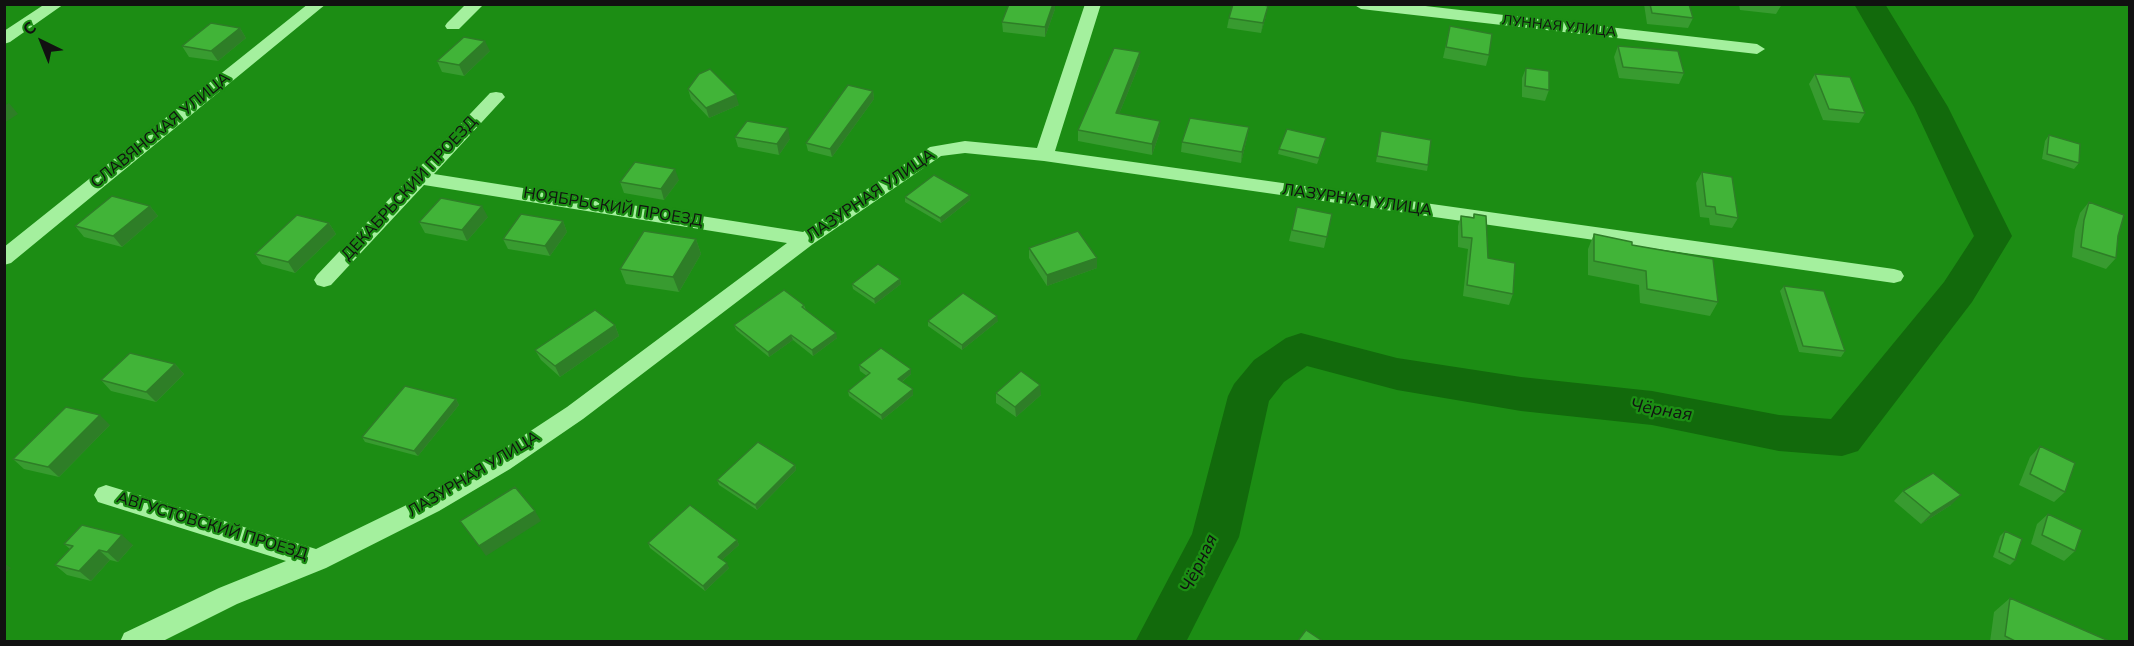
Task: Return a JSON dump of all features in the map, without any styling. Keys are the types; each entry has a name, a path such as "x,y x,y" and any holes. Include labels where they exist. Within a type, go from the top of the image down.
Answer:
{"street":[{"path":"4,39 56,4"},
{"name":"СЛАВЯНСКАЯ УЛИЦА","path":"4,258 318,4"},
{"path":"453,26 476,4"},
{"path":"1044,155 1093,4"},
{"name":"ЛУННАЯ УЛИЦА","path":"1361,4 1757,50"},
{"name":"ДЕКАБРЬСКИЙ ПРОЕЗД","path":"324,280 496,97"},
{"name":"ЛАЗУРНАЯ УЛИЦА","path":"133,642 228,596 317,560 431,504 502,462 575,413 806,239 936,151 965,147 1044,155 1894,276"},
{"name":"НОЯБРЬСКИЙ ПРОЕЗД","path":"420,178 806,239"},
{"name":"АВГУСТОВСКИЙ ПРОЕЗД","path":"106,495 317,560"}],"building":[{"path":"1009,4 1053,4 1045,27 1002,22"},
{"path":"1233,4 1268,6 1263,23 1229,18"},
{"path":"1650,4 1689,4 1693,18 1652,13"},
{"path":"211,23 240,28 211,51 182,46"},
{"path":"1450,26 1492,34 1489,55 1446,47"},
{"path":"464,37 485,41 459,65 437,61"},
{"path":"1618,46 1678,51 1684,73 1623,67"},
{"path":"1114,48 1140,52 1116,113 1160,121 1152,144 1078,130"},
{"path":"1526,68 1549,71 1549,90 1525,86"},
{"path":"710,69 736,95 706,108 688,89 699,74"},
{"path":"1815,74 1850,77 1865,113 1829,109"},
{"path":"848,85 873,91 830,149 806,143"},
{"path":"1190,118 1249,127 1242,152 1182,142"},
{"path":"747,121 788,128 777,144 735,137"},
{"path":"1287,129 1326,138 1319,158 1279,149"},
{"path":"1381,131 1431,140 1428,165 1377,156"},
{"path":"2049,135 2080,144 2079,163 2047,154"},
{"path":"635,162 675,169 661,189 620,182"},
{"path":"1702,172 1732,177 1738,218 1716,214 1715,207 1706,206"},
{"path":"934,175 970,195 940,218 905,197"},
{"path":"112,196 150,206 113,236 75,226"},
{"path":"441,198 482,206 462,230 419,222"},
{"path":"2089,202 2124,215 2118,236 2116,258 2081,247"},
{"path":"1297,207 1332,214 1327,237 1292,230"},
{"path":"521,214 563,221 545,246 503,239"},
{"path":"1474,214 1486,216 1488,258 1515,263 1513,294 1467,285 1472,238 1462,237 1461,216 1474,218"},
{"path":"297,215 329,223 288,262 255,254"},
{"path":"644,231 696,239 673,277 620,269"},
{"path":"1078,231 1097,258 1047,275 1029,248"},
{"path":"1594,234 1632,242 1632,245 1713,259 1718,302 1647,289 1646,271 1594,261"},
{"path":"878,264 900,279 874,299 852,284"},
{"path":"1784,286 1824,291 1845,351 1803,346"},
{"path":"784,290 836,333 812,350 791,335 768,352 734,325"},
{"path":"963,293 997,316 962,345 928,321"},
{"path":"595,310 615,325 555,366 535,350"},
{"path":"881,348 911,369 898,379 913,389 881,415 848,391 870,373 859,365"},
{"path":"130,353 175,364 146,392 101,380"},
{"path":"1021,371 1040,385 1015,407 996,393"},
{"path":"405,386 456,399 414,451 362,437"},
{"path":"66,407 100,415 48,467 13,459"},
{"path":"758,442 795,465 755,505 717,480"},
{"path":"2040,446 2075,463 2065,492 2030,474"},
{"path":"1933,473 1961,495 1931,514 1903,491"},
{"path":"515,487 535,511 479,546 460,521"},
{"path":"690,505 737,540 718,557 727,563 703,586 648,543"},
{"path":"2048,514 2082,530 2075,551 2042,535"},
{"path":"82,525 122,535 107,552 99,550 79,571 55,565 73,546 64,544"},
{"path":"2005,531 2022,539 2015,560 1999,552"},
{"path":"2010,598 2109,642 2017,642 2005,636"},
{"path":"1306,630 1324,642 1297,642"}],"waterway":[{"name":"Чёрная","path":"1160,642 1215,537 1249,396 1269,371 1301,349 1397,374 1521,394 1652,408 1779,433 1842,438 1958,292 1993,236 1931,107 1869,4"}]}
